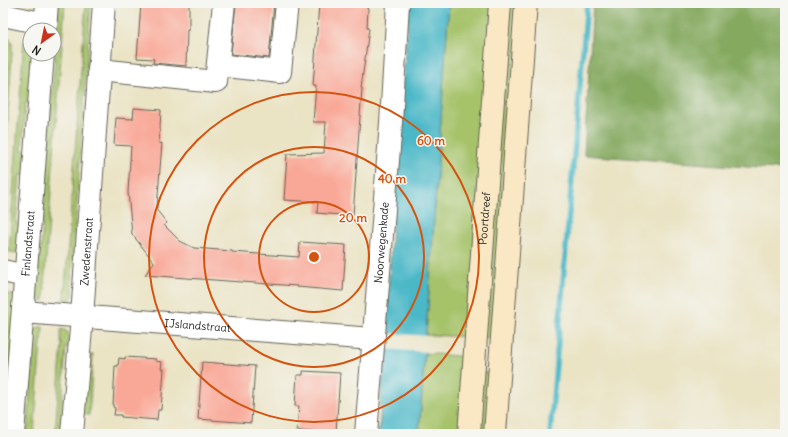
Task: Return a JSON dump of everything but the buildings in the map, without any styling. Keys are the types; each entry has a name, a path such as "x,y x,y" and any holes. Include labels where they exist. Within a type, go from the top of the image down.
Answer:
{"main road":[{"name":"Poortdreef","path":"469,434 500,3"},
{"path":"495,434 526,3"}],"street":[{"name":"Zwedenstraat","path":"72,434 82,317 104,3"},
{"path":"99,70 216,82 224,3"},
{"path":"218,66 280,72 287,3"},
{"name":"Noorwegenkade","path":"366,434 391,123 398,3"},
{"path":"3,15 22,20 46,19"},
{"name":"Finlandstraat","path":"13,434 42,62"},
{"path":"3,271 25,276"},
{"name":"IJslandstraat","path":"23,312 373,339"}],"green space":[{"path":"59,3 65,3 62,44 62,22 58,22"},
{"path":"86,3 91,3 71,285 73,285 73,296 69,301 64,302 64,289"},
{"path":"449,3 494,3 470,337 426,335"},
{"path":"504,3 521,3 496,338 480,337"},
{"path":"593,3 785,3 785,171 775,169 584,155"},
{"path":"5,36 10,38 12,43 12,52 3,181 3,42"},
{"path":"22,62 34,62 31,103 25,103 22,150 28,151 26,175 20,175 16,224 22,225 20,253 9,252"},
{"path":"55,62 61,62 44,301 38,299 36,294 39,248 41,248"},
{"path":"5,294 17,295 8,416 3,416 3,326"},
{"path":"39,327 43,327 34,434 27,434 34,344 33,336 35,330"},
{"path":"61,329 68,333 69,347 66,347 60,434 55,434 62,343"},
{"path":"425,353 468,357 463,434 419,434"},
{"path":"85,355 93,355 89,415 81,414"},
{"path":"480,372 494,373 489,434 475,434"}],"water":[{"path":"409,3 449,3 419,434 379,434 395,184"}],"pier":[{"path":"383,333 428,336 427,352 382,349"}],"waterway":[{"path":"550,434 587,3"}]}
